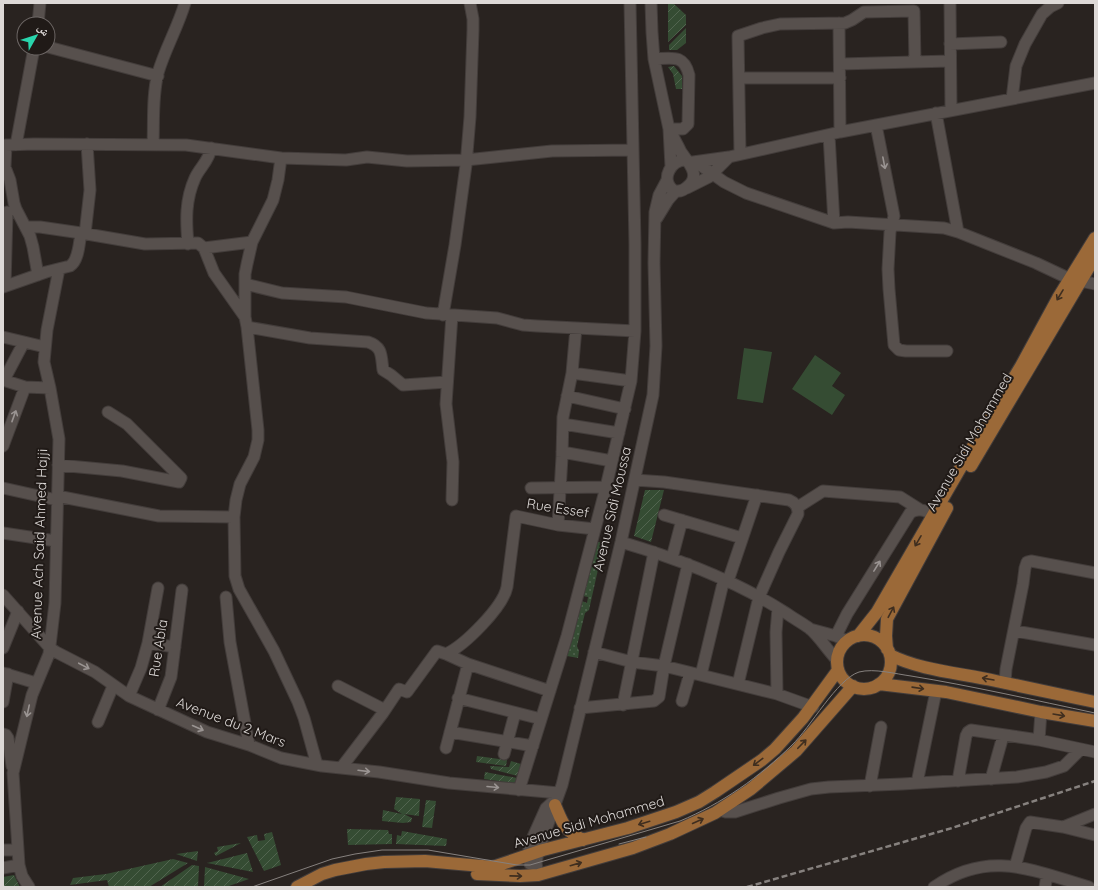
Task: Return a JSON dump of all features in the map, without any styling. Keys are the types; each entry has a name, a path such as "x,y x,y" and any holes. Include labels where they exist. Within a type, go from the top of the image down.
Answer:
{"main road":[{"name":"Avenue Sidi Mohammed","path":"888,652 886,626 891,612 1075,280 1095,238"},
{"name":"Avenue Sidi Mohammed","path":"847,638 877,612 934,514 1075,280 1095,257"},
{"path":"868,636 876,638 882,643 888,652 890,663 889,672 884,680 879,684 872,688 863,689 853,686 845,681 838,665 842,646 847,638 868,636"},
{"path":"888,652 901,660 930,668 1095,702"},
{"name":"Avenue Sidi Mohammed","path":"297,887 322,874 334,870 366,864 425,861 492,867 532,851 583,840 676,812 700,802 762,760 789,735 812,706 838,665"},
{"path":"879,684 936,691 1095,721"},
{"path":"312,887 335,878 365,871 384,869 425,869 492,875 536,875 633,848 670,834 720,810 751,789 796,751 853,686"},
{"path":"557,799 564,826 572,834 583,840"}],"street":[{"path":"39,16 40,3"},
{"path":"153,145 155,89 158,76 185,3"},
{"path":"519,790 567,636 606,487 631,381 635,331 635,244 630,3"},
{"path":"651,3 654,59 670,129 671,167"},
{"path":"950,3 951,110"},
{"path":"1012,99 1016,66 1026,44 1042,14 1050,7 1058,3"},
{"path":"452,500 453,462 447,418 447,315 470,117 473,19 470,6"},
{"path":"740,154 738,36 780,24 839,24 849,22 864,12 914,11 915,62"},
{"path":"839,24 840,132"},
{"path":"950,44 1000,42"},
{"path":"56,49 158,76"},
{"path":"16,145 33,56"},
{"path":"654,59 676,58 680,60 687,68 689,75 688,124 684,129 670,129"},
{"path":"840,64 950,61"},
{"path":"739,78 840,78"},
{"path":"729,157 712,174 700,182 681,190 670,187 667,176 671,167 678,161 729,157 840,132 1095,83"},
{"path":"936,113 958,232"},
{"path":"876,125 894,216 890,232 888,269 888,289 894,345 899,350 906,351 947,351"},
{"path":"670,129 691,161 693,171 692,181 681,190"},
{"path":"829,135 834,223"},
{"path":"87,144 90,190 83,233 73,264 4,287 10,180 5,167 4,154 6,145 87,144 186,145 281,158 346,160 367,157 407,161 466,160 552,151 632,150"},
{"path":"188,244 186,221 187,207 195,179 210,156 211,148"},
{"path":"281,158 273,200 252,242 245,274 246,322 258,435 255,454 240,484 234,517 235,576 239,589 274,650 298,702 317,765"},
{"path":"691,161 724,182 746,193 812,217 834,223 848,222 876,225 892,224 930,227 958,232 1075,280 1095,284"},
{"name":"Avenue Sidi Moussa","path":"536,875 536,863 532,851 557,799 621,542 653,395 656,346 654,239 657,203 659,195 667,180"},
{"name":"Avenue Sidi Moussa","path":"656,220 661,210 681,190"},
{"path":"9,211 26,227 33,247 38,275"},
{"path":"26,227 40,227 83,233 145,244 198,243 204,248 207,259 214,273 246,322 318,338 368,342 374,344 378,348 383,370 403,385 447,382"},
{"path":"204,248 252,242"},
{"name":"Avenue Ach Said Ahmed Hajji","path":"29,887 22,876 19,865 13,773 29,706 36,683 50,648 55,603 58,434 50,388 44,366 45,347 60,269"},
{"path":"245,284 282,293 346,297 426,313 497,318 530,325 635,331"},
{"path":"558,525 561,487 563,417 572,373 576,328"},
{"path":"3,337 45,347"},
{"path":"24,342 4,380 25,387 50,388"},
{"path":"572,373 631,381"},
{"path":"3,446 25,387"},
{"path":"567,396 625,409"},
{"path":"58,465 122,471 179,482 181,478 127,424 108,412"},
{"path":"563,424 619,433"},
{"path":"562,452 612,460"},
{"path":"635,480 664,482 789,500 794,502 798,507 798,514 759,597 738,684"},
{"path":"531,488 606,487"},
{"path":"3,488 159,516 234,517"},
{"path":"798,507 823,491 900,497 918,509"},
{"path":"701,675 726,580 757,495"},
{"name":"Avenue Sidi Mohammed","path":"847,638 847,614 907,517 913,510 918,509 934,514"},
{"path":"664,514 742,538"},
{"name":"Rue Essef","path":"446,654 460,646 478,628 498,606 506,594 516,516 558,525 595,530"},
{"path":"672,558 682,520"},
{"path":"3,533 56,541"},
{"path":"621,542 688,564 726,580 759,597 810,629 838,665"},
{"path":"623,705 654,552"},
{"path":"1005,683 1006,669 1015,632 1025,568 1028,562 1036,562 1095,573"},
{"path":"580,708 654,701 659,697 664,666 688,564"},
{"path":"129,696 141,668 148,643 158,588"},
{"name":"Rue Abla","path":"158,710 171,677 182,590"},
{"name":"Avenue du 2 Mars","path":"3,595 50,648 95,672 129,696 206,732 249,745 281,758 317,765 448,783 519,790 557,799"},
{"path":"226,597 230,642 249,745"},
{"path":"777,694 776,632 778,608"},
{"path":"3,648 18,611"},
{"path":"810,629 847,638"},
{"path":"1015,632 1095,645"},
{"path":"148,643 175,647"},
{"path":"340,768 385,710 399,689 407,692 437,651 468,664 550,691"},
{"path":"594,652 632,662 664,666 738,684 777,694 812,706"},
{"path":"446,748 468,664"},
{"path":"3,702 5,673 36,683"},
{"path":"682,701 690,673"},
{"path":"98,722 113,686"},
{"path":"338,686 385,710"},
{"path":"917,783 936,691"},
{"path":"458,698 541,719"},
{"path":"1039,740 1041,712"},
{"path":"504,754 515,713"},
{"path":"870,786 881,728"},
{"path":"958,781 966,736 968,732 974,730 1003,736 1039,740 1095,752"},
{"path":"450,732 533,746"},
{"path":"3,734 8,738 13,773"},
{"path":"992,779 1003,736"},
{"path":"720,810 735,812 811,789 1017,777 1058,769 1067,764 1080,750"},
{"path":"1063,827 1095,814"},
{"path":"1015,867 1024,834 1029,823 1034,822 1063,827 1095,835"},
{"path":"3,850 18,850"},
{"path":"3,868 19,865"},
{"path":"934,887 955,874 969,869 985,866 1015,867 1047,875 1066,884 1089,887"},
{"path":"951,887 955,874"},
{"path":"1045,887 1047,875"}],"green space":[{"path":"668,3 673,3 686,15 686,25 668,42"},
{"path":"686,28 686,43 677,50 669,50 669,45"},
{"path":"674,66 682,76 682,89 676,89 673,74 668,67"},
{"path":"744,348 772,352 763,403 737,399"},
{"path":"815,355 841,373 832,386 845,395 832,415 792,389"},
{"path":"645,490 664,490 651,542 634,536"},
{"path":"602,541 607,542 603,547 589,610 585,613 577,646 579,651 578,658 567,656 582,601 587,603 588,597 583,596 597,543"},
{"path":"477,756 507,760 506,766 476,762"},
{"path":"511,761 521,764 518,776 491,769 490,766 509,767"},
{"path":"485,772 517,778 516,784 484,779"},
{"path":"396,797 420,799 419,816 404,814 412,818 411,822 403,823 382,821 383,810 402,814 394,809"},
{"path":"426,800 436,801 432,828 422,827"},
{"path":"347,829 388,830 389,834 392,834 392,844 348,845"},
{"path":"402,831 447,839 446,846 396,844 397,835 401,836"},
{"path":"272,832 281,865 264,871 247,837 257,835 258,841 265,840 264,834"},
{"path":"241,843 216,856 214,853 218,851 217,847"},
{"path":"198,851 197,861 176,854"},
{"path":"247,853 253,872 207,863"},
{"path":"173,859 188,863 149,887 109,887 107,880 70,885 73,878 106,874"},
{"path":"192,865 199,866 198,887 160,887"},
{"path":"205,867 249,879 226,887 204,887"},
{"path":"14,875 20,887 3,887 3,877"}],"tram line":[{"path":"252,887 332,859 382,850 428,850 517,865 530,865 680,821 725,798 767,768 792,745 842,684 851,676 859,672 878,671 934,680 1095,713"},
{"path":"619,844 646,837"}],"railway":[{"path":"747,887 952,828 1095,781"}]}
